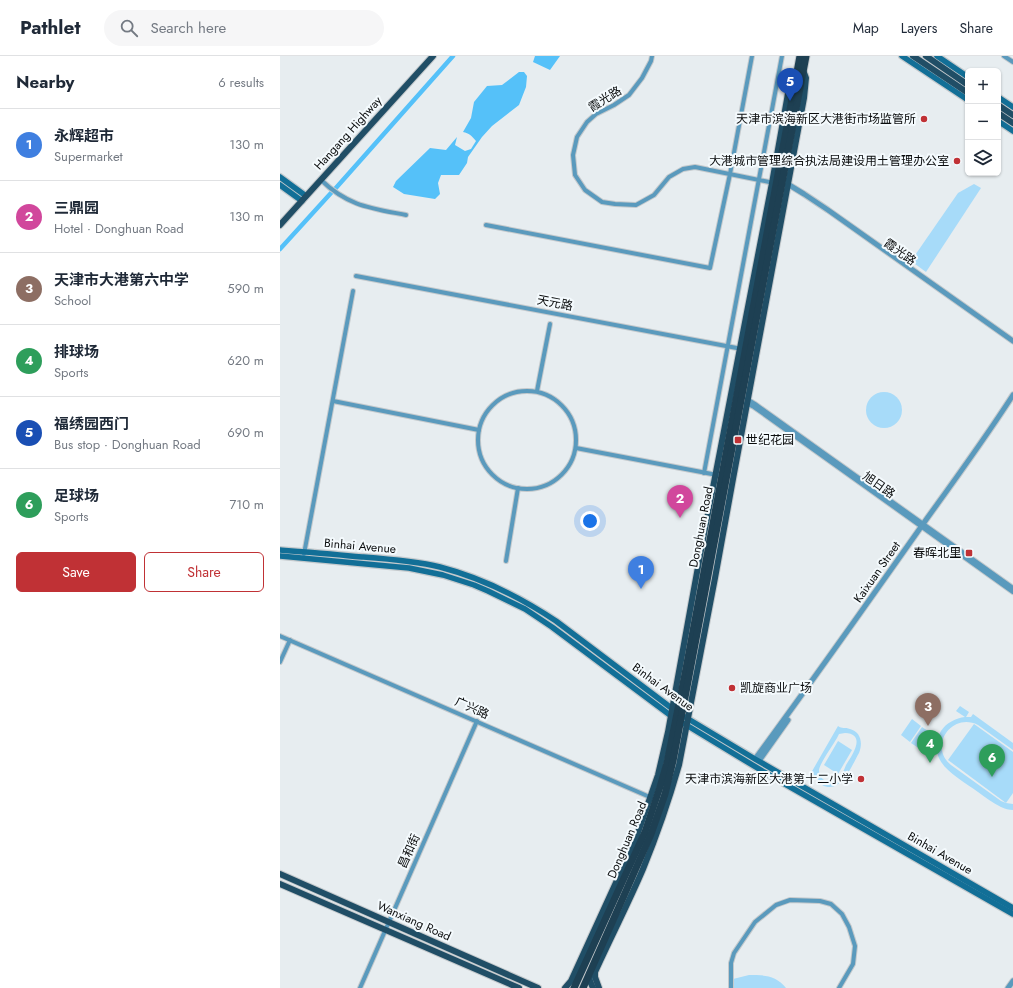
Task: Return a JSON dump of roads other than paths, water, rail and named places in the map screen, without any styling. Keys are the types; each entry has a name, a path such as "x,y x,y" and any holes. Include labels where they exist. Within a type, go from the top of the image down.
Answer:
{"highway":[{"name":"Donghuan Road","path":"781,183 800,56"},
{"name":"Donghuan Road","path":"583,988 651,834 665,794 673,761 679,717 739,400 745,350 781,183 806,56"},
{"name":"Donghuan Road","path":"574,988 645,832 653,798 667,763 679,717"}],"main road":[{"name":"Hangang Highway","path":"280,225 428,56"},
{"name":"Hangang Highway","path":"280,220 321,180 432,56"},
{"path":"803,70 810,56"},
{"path":"902,56 965,98"},
{"path":"913,56 965,91"},
{"path":"926,56 965,82"},
{"path":"937,56 965,75"},
{"path":"1001,100 1012,109"},
{"path":"1001,106 1012,109"},
{"path":"1001,114 1013,123"},
{"path":"1001,123 1013,131"},
{"path":"280,177 303,197"},
{"path":"739,400 745,350 781,183"},
{"path":"599,988 595,977 595,972 643,869 659,828 679,765 679,717 781,183"},
{"path":"280,185 303,197"},
{"name":"Binhai Avenue","path":"280,550 392,559 418,563 452,571 488,584 516,597 556,621 679,717 757,760 1013,908"},
{"name":"Binhai Avenue","path":"280,556 409,568 448,576 488,591 525,609 679,717 771,776 1013,914"},
{"path":"565,988 571,980 635,841 653,798"},
{"name":"Wanxiang Road","path":"280,874 542,988"},
{"name":"Wanxiang Road","path":"280,884 519,988"},
{"path":"589,973 593,988"}],"street":[{"name":"霞光路","path":"652,56 642,78 630,95 596,114 587,122 577,137 573,155 575,175 585,190 602,202 636,205 654,195 669,176 683,169 696,167 758,180 781,183 804,196 1013,345"},
{"path":"486,225 710,268 730,174 752,56"},
{"path":"704,473 782,56"},
{"path":"1004,56 1013,62"},
{"path":"321,180 336,193 351,202 371,208 406,215"},
{"name":"霞光路","path":"781,183 828,210 1013,341"},
{"name":"天元路","path":"356,276 745,350"},
{"path":"303,558 354,291"},
{"path":"537,391 550,324"},
{"path":"521,390 537,391 553,397 566,409 574,424 577,440 576,448 574,457 565,472 552,483 536,488 518,488 504,483 487,467 478,446 479,430 484,416 494,403 506,395 521,390"},
{"name":"Kaixuan Street","path":"924,526 1013,395"},
{"name":"旭日路","path":"739,400 754,407 1013,588"},
{"path":"333,401 479,430"},
{"name":"Kaixuan Street","path":"757,760 1013,401"},
{"path":"576,448 724,477"},
{"path":"506,561 518,488"},
{"name":"旭日路","path":"924,526 1013,592"},
{"name":"广兴路","path":"280,636 653,798"},
{"path":"280,662 290,640"},
{"name":"昌和街","path":"360,988 477,721"},
{"path":"731,988 731,963 734,953 755,922 776,905 790,900 820,901 831,904 842,914 849,927 855,946 853,964 841,987"},
{"path":"1008,988 1013,981"}],"water":[{"path":"535,56 560,56 550,70 533,62"},
{"path":"519,72 524,72 527,76 526,87 519,105 492,126 482,137 468,157 467,163 459,175 441,175 438,183 440,194 435,199 404,194 393,187 396,181 430,148 446,150 457,137 455,145 465,151 471,149 476,141 470,135 463,132 471,118 474,102 487,86 502,85"}],"waterway":[{"path":"335,189 453,56"},
{"path":"280,249 331,193"}],"place":[{"name":"福绣园西门","path":"790,101"},
{"name":"天津市滨海新区大港街市场监管所","path":"924,119"},
{"name":"大港城市管理综合执法局建设用土管理办公室","path":"957,161"},
{"name":"世纪花园","path":"738,440"},
{"name":"三鼎园","path":"680,518"},
{"name":"春晖北里","path":"969,553"},
{"name":"永辉超市","path":"641,589"},
{"name":"凯旋商业广场","path":"732,688"},
{"name":"天津市大港第六中学","path":"928,726"},
{"name":"排球场","path":"930,763"},
{"name":"足球场","path":"992,777"},
{"name":"天津市滨海新区大港第十二小学","path":"861,779"}]}
